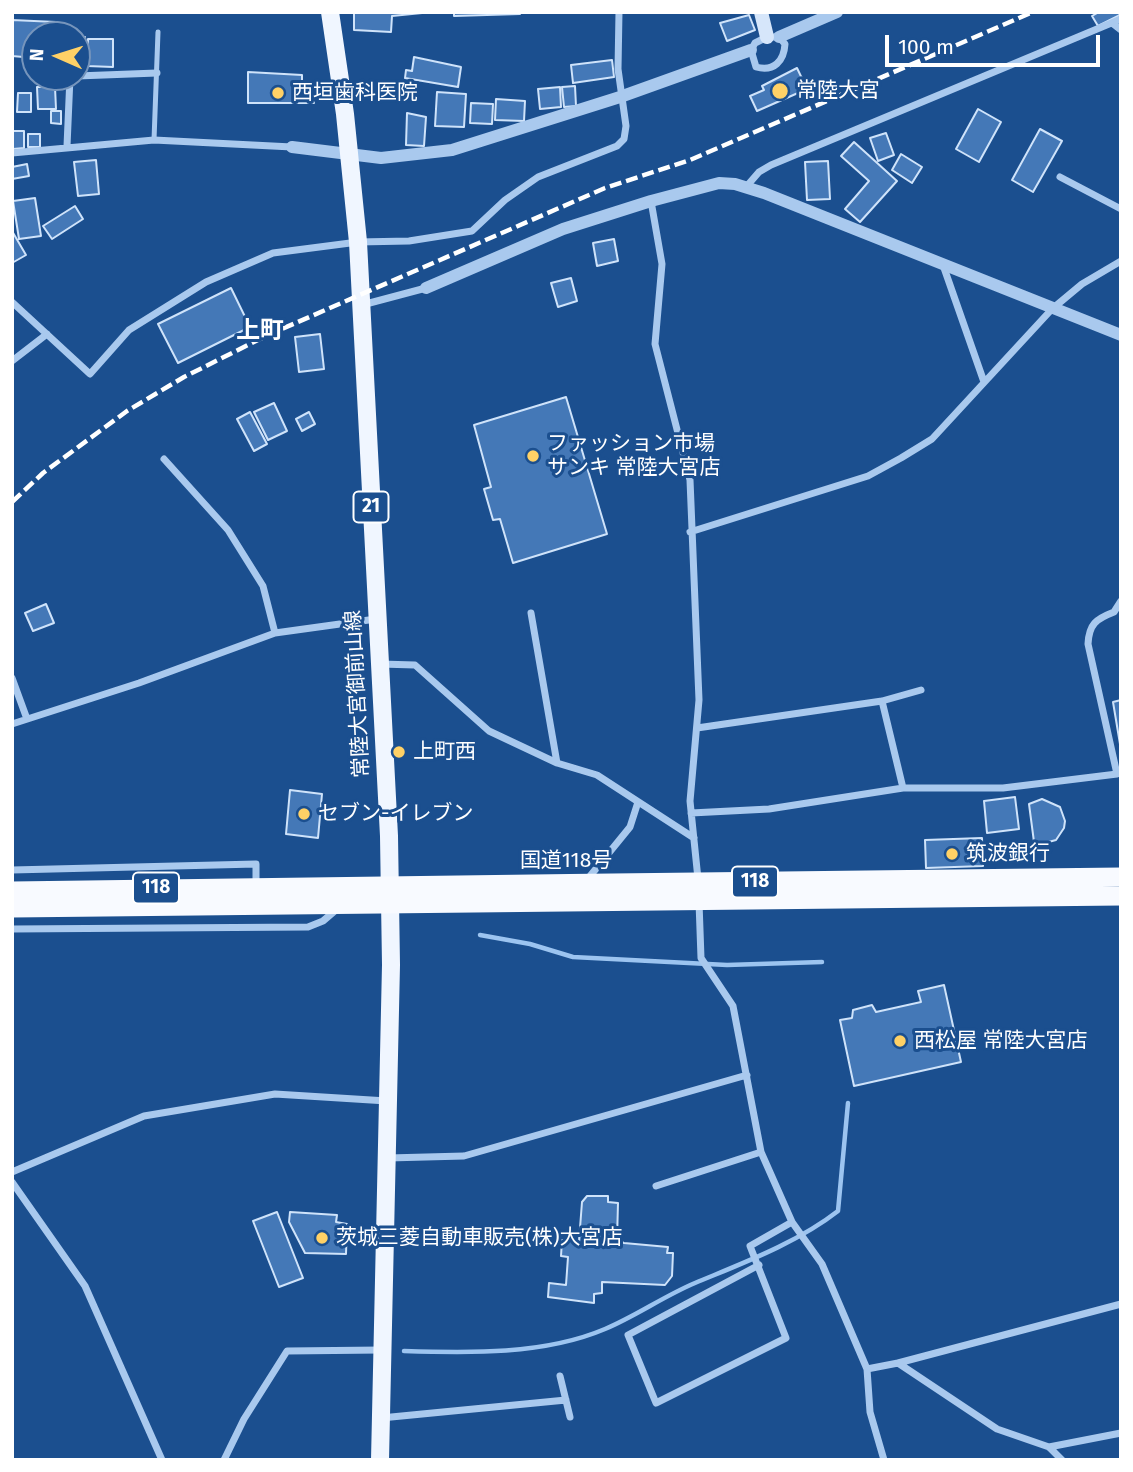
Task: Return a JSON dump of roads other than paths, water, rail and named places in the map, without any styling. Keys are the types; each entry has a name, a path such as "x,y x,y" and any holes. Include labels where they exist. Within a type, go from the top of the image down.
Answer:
{"highway":[{"name":"国道118号","path":"14,899 390,906 1121,877"},
{"name":"国道118号","path":"14,899 256,886 390,884 584,884 699,892 1121,896"}],"main road":[{"name":"常陸大宮御前山線","path":"330,12 358,242 390,884 380,1460"},
{"path":"761,12 773,37"}],"street":[{"path":"12,302 90,374 129,330 206,282 273,253 358,242 409,241 472,231 506,200 538,177 617,146 624,139 626,126 620,97 619,12"},
{"path":"12,153 154,140 292,147 407,157 452,150 620,97 751,50 755,43 837,12"},
{"path":"746,187 758,172 771,165 1121,19"},
{"path":"1112,23 1121,30"},
{"path":"751,50 756,67 776,66 784,57 785,44 773,37"},
{"path":"91,75 157,73"},
{"path":"66,146 69,91"},
{"path":"1060,177 1121,209"},
{"path":"362,305 425,288 564,229 719,183 746,187 1121,335"},
{"path":"651,201 662,264 655,344 690,480 690,532 699,686 691,813 699,892 701,958 733,1006 761,1153 792,1222 821,1264 867,1369 870,1412 884,1460"},
{"path":"690,532 868,476 932,439 1052,309 1082,284 1121,261"},
{"path":"943,265 984,382"},
{"path":"12,361 47,334"},
{"path":"164,459 228,530 262,586 275,633"},
{"path":"691,813 769,809 903,788 1003,788 1117,774 1088,645 1088,631 1096,619 1114,612 1121,601"},
{"path":"531,613 557,763"},
{"path":"12,724 139,683 275,633 377,619"},
{"path":"379,664 415,665 489,731 557,763 597,775 694,838"},
{"path":"12,678 27,719"},
{"path":"697,728 882,701 921,690"},
{"path":"882,701 903,788"},
{"path":"584,884 630,827 638,802"},
{"path":"12,870 256,864 256,886"},
{"path":"12,929 308,927 323,921 340,906"},
{"path":"386,1158 464,1156 747,1076"},
{"path":"12,1172 144,1116 275,1094 387,1101"},
{"path":"656,1186 761,1153"},
{"path":"12,1182 85,1286 162,1460"},
{"path":"759,1265 628,1335 656,1403 786,1338 759,1265 750,1246 792,1222"},
{"path":"867,1369 1121,1304"},
{"path":"224,1460 244,1419 287,1351 382,1350"},
{"path":"898,1363 997,1429 1049,1447 1062,1460"},
{"path":"560,1376 570,1417"},
{"path":"381,1418 566,1400"},
{"path":"1049,1447 1121,1433"}],"lane":[{"path":"154,140 158,32"}],"waterway":[{"path":"480,935 530,944 573,957 727,965 822,962"},
{"path":"404,1351 454,1352 532,1348 582,1337 616,1324 684,1288 769,1252 805,1233 838,1211 848,1103"}],"railway":[{"path":"12,502 43,473 127,411 184,377 268,335 605,188 690,160 1033,12"}],"place":[{"name":"常陸大宮","path":"780,91"},
{"name":"西垣歯科医院","path":"278,93"},
{"name":"ファッション市場 サンキ 常陸大宮店","path":"533,456"},
{"name":"上町西","path":"399,752"},
{"name":"セブン-イレブン","path":"304,814"},
{"name":"筑波銀行","path":"952,854"},
{"name":"西松屋 常陸大宮店","path":"900,1041"},
{"name":"茨城三菱自動車販売(株)大宮店","path":"322,1238"}],"district":[{"name":"上町","path":"260,331"}]}
